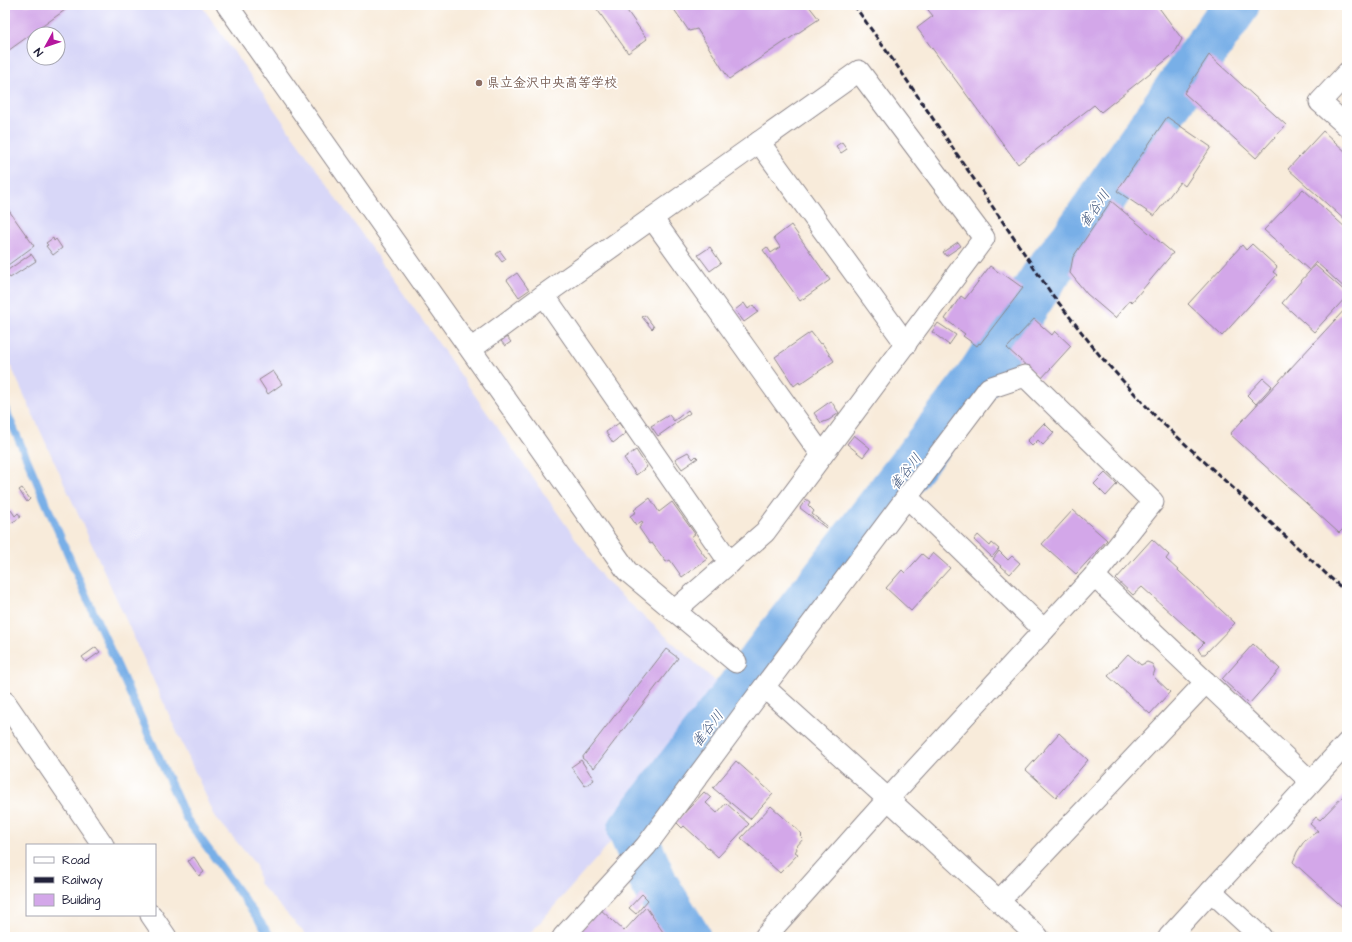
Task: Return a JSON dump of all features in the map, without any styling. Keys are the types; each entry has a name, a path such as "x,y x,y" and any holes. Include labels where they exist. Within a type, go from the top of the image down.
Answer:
{"street":[{"path":"227,5 627,571 736,662"},
{"path":"471,349 544,295 858,71 984,238 765,532 674,611"},
{"path":"1347,73 1320,102 1347,126"},
{"path":"759,142 906,344"},
{"path":"652,218 822,455"},
{"path":"544,295 730,563"},
{"path":"563,937 646,846 989,388 1025,376 1153,502 1094,576 888,799 765,937"},
{"path":"907,497 1044,630"},
{"path":"1094,576 1311,782"},
{"path":"999,901 1206,682"},
{"path":"764,687 1038,937"},
{"path":"5,702 102,844"},
{"path":"1169,937 1347,743"},
{"path":"1211,891 1261,937"},
{"path":"152,916 166,937"}],"shaded area":[{"path":"5,5 201,5 606,582 724,689 610,843 527,937 308,937 259,883 256,865 215,816 5,353"}],"building":[{"path":"5,5 72,5 43,26 26,26 26,38 5,53"},
{"path":"594,5 623,5 647,39 628,53"},
{"path":"671,5 808,5 819,19 729,79 697,29 689,31"},
{"path":"924,5 1157,5 1182,39 1175,53 1101,112 1094,105 1018,164 917,28 933,16"},
{"path":"1209,55 1286,125 1256,158 1184,93"},
{"path":"1167,117 1211,147 1185,186 1180,182 1154,216 1117,191"},
{"path":"1323,131 1347,153 1347,222 1288,169"},
{"path":"842,142 847,149 841,153 836,146"},
{"path":"1303,189 1347,229 1347,290 1316,262 1309,270 1264,230"},
{"path":"1111,201 1173,253 1132,302 1130,300 1115,318 1087,294 1070,273 1073,257"},
{"path":"5,205 34,246 8,265 5,261"},
{"path":"791,225 830,280 800,301 763,250 767,247 771,253 780,247 774,238"},
{"path":"53,238 54,241 56,239 62,248 53,255 46,246 48,245 46,243"},
{"path":"958,242 961,246 946,256 943,252"},
{"path":"1252,244 1277,267 1273,272 1277,275 1222,336 1188,304 1242,245 1246,250"},
{"path":"710,247 721,263 710,271 698,255"},
{"path":"500,251 506,259 502,262 496,254"},
{"path":"31,254 36,261 10,278 5,272"},
{"path":"1315,265 1347,293 1347,296 1314,332 1282,303"},
{"path":"990,266 1023,288 977,346 963,336 965,334 945,319 961,296 965,299"},
{"path":"517,273 529,290 519,297 507,280"},
{"path":"744,303 748,309 753,305 758,312 744,322 735,310"},
{"path":"1347,307 1347,525 1339,533 1230,434"},
{"path":"645,315 654,327 652,329 642,317"},
{"path":"1034,319 1052,335 1055,331 1071,346 1041,379 1007,348"},
{"path":"938,323 956,335 949,345 932,332"},
{"path":"811,332 820,344 822,343 834,361 800,384 799,382 794,386 775,357"},
{"path":"507,337 511,342 505,346 501,341"},
{"path":"273,371 282,384 268,394 259,380"},
{"path":"1263,378 1272,386 1256,404 1247,395"},
{"path":"831,401 839,413 829,420 821,423 814,413"},
{"path":"688,410 690,413 658,436 651,426 669,415 674,421"},
{"path":"619,423 626,433 613,443 606,432"},
{"path":"1044,423 1054,433 1043,445 1038,440 1032,446 1027,441"},
{"path":"854,435 870,448 863,457 847,444"},
{"path":"636,450 647,467 636,475 624,458"},
{"path":"688,452 693,459 696,456 698,458 682,469 675,459"},
{"path":"1105,473 1117,484 1106,496 1094,484"},
{"path":"22,488 30,499 27,502 19,490"},
{"path":"650,498 659,512 672,502 695,534 691,537 707,559 682,577 670,560 666,562 652,543 650,544 639,528 643,523 642,521 636,525 630,516 636,512 634,510"},
{"path":"806,499 810,502 808,505 814,511 812,514 827,526 826,528 800,508"},
{"path":"11,510 15,516 18,513 21,517 11,523 5,515"},
{"path":"1073,510 1107,540 1076,574 1042,544"},
{"path":"978,535 990,546 992,543 999,549 992,557 974,540"},
{"path":"1152,539 1169,555 1166,559 1235,623 1205,654 1201,654 1198,649 1204,643 1142,587 1133,595 1116,579"},
{"path":"999,551 1008,560 1012,556 1020,563 1010,574 993,559"},
{"path":"933,553 950,568 911,611 886,588 902,570 905,573 922,554 928,559"},
{"path":"1253,644 1280,669 1249,704 1222,679"},
{"path":"96,647 100,652 86,662 82,657"},
{"path":"666,649 678,658 594,768 582,758"},
{"path":"1128,654 1141,665 1147,662 1152,664 1155,670 1153,676 1170,692 1150,714 1108,676"},
{"path":"1059,733 1088,760 1056,797 1026,770"},
{"path":"581,760 594,780 585,786 571,767"},
{"path":"736,761 773,794 750,819 713,788"},
{"path":"704,792 711,798 706,803 717,813 726,803 749,824 718,857 684,826 682,828 676,822"},
{"path":"1347,792 1347,911 1293,862 1297,852 1305,840 1318,831 1310,824 1316,817 1320,820"},
{"path":"771,806 802,834 800,836 803,839 796,847 797,849 795,852 798,854 780,873 741,838"},
{"path":"194,857 204,872 199,876 188,861"},
{"path":"642,894 648,900 636,914 629,908"},
{"path":"646,907 663,932 658,937 574,937 600,909 624,931"}],"waterway":[{"name":"雀谷川","path":"687,937 655,885 631,830 978,379 1048,271 1074,239 1236,5"},
{"path":"5,408 83,589 186,818 271,937"}],"railway":[{"path":"854,5 902,73 1051,293 1101,357 1158,419 1347,593"}],"place":[{"name":"県立金沢中央高等学校","path":"479,83"}]}
